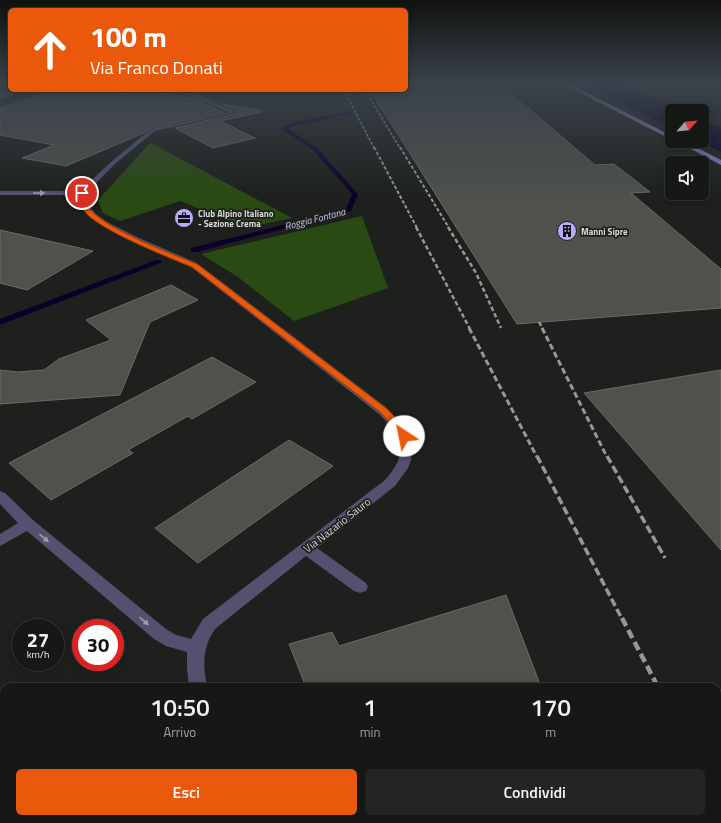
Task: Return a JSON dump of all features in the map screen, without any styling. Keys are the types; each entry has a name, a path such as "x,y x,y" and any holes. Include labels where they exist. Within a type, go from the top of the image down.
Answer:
{"main road":[{"path":"641,122 665,134"},
{"path":"693,148 721,162"}],"street":[{"path":"0,193 82,193 114,162 152,130 187,122"},
{"name":"Via Nazario Sauro","path":"82,193 86,208 102,223 159,252 194,265 383,410 395,422 404,436 406,452 402,467 390,483 209,624 201,634 195,647"},
{"path":"0,496 28,524 160,634 172,641 195,647 198,683"},
{"path":"0,541 28,524"},
{"path":"307,549 360,587"}],"green space":[{"path":"150,143 292,218 245,228 180,201 120,221 103,213 98,200"},
{"path":"362,216 388,288 294,321 238,277 201,254"}],"shaded area":[{"path":"709,123 721,128 721,152 709,146"}],"building":[{"path":"0,122 176,122 151,128 144,133 66,166 22,158 54,145 0,135"},
{"path":"198,122 223,122 255,138 213,148 175,128"},
{"name":"Manni Sipre","path":"390,122 545,122 595,165 614,164 650,192 631,193 721,269 721,308 517,324"},
{"path":"0,230 93,251 27,290 0,283"},
{"path":"171,285 198,300 150,322 120,395 0,404 0,370 18,372 44,370 59,359 111,340 86,320"},
{"path":"212,357 256,382 192,419 188,416 128,450 133,453 51,500 9,463"},
{"path":"721,370 721,550 584,393"},
{"path":"289,440 333,466 198,563 155,528"},
{"path":"506,595 539,683 304,683 289,644 332,632 339,646"}],"waterway":[{"name":"Roggia Fontana","path":"194,250 349,210 355,194 315,149 283,128 301,122"},
{"name":"Roggia Fontana","path":"0,322 159,262"}],"railway":[{"path":"361,122 374,148"},
{"path":"385,122 400,148"},
{"path":"374,147 417,228"},
{"path":"400,147 449,228"},
{"path":"416,227 470,329"},
{"path":"448,227 476,273 501,328"},
{"path":"539,322 543,329"},
{"path":"469,328 537,457"},
{"path":"542,328 607,457"},
{"path":"537,456 622,619"},
{"path":"607,456 665,558"},
{"path":"622,618 656,683"}],"place":[{"name":"Club Alpino Italiano - Sezione Crema","path":"184,218"},
{"name":"Manni Sipre","path":"567,231"}],"route":[{"path":"82,193 86,208 102,223 159,252 194,265 383,410 395,422 404,436"}]}
